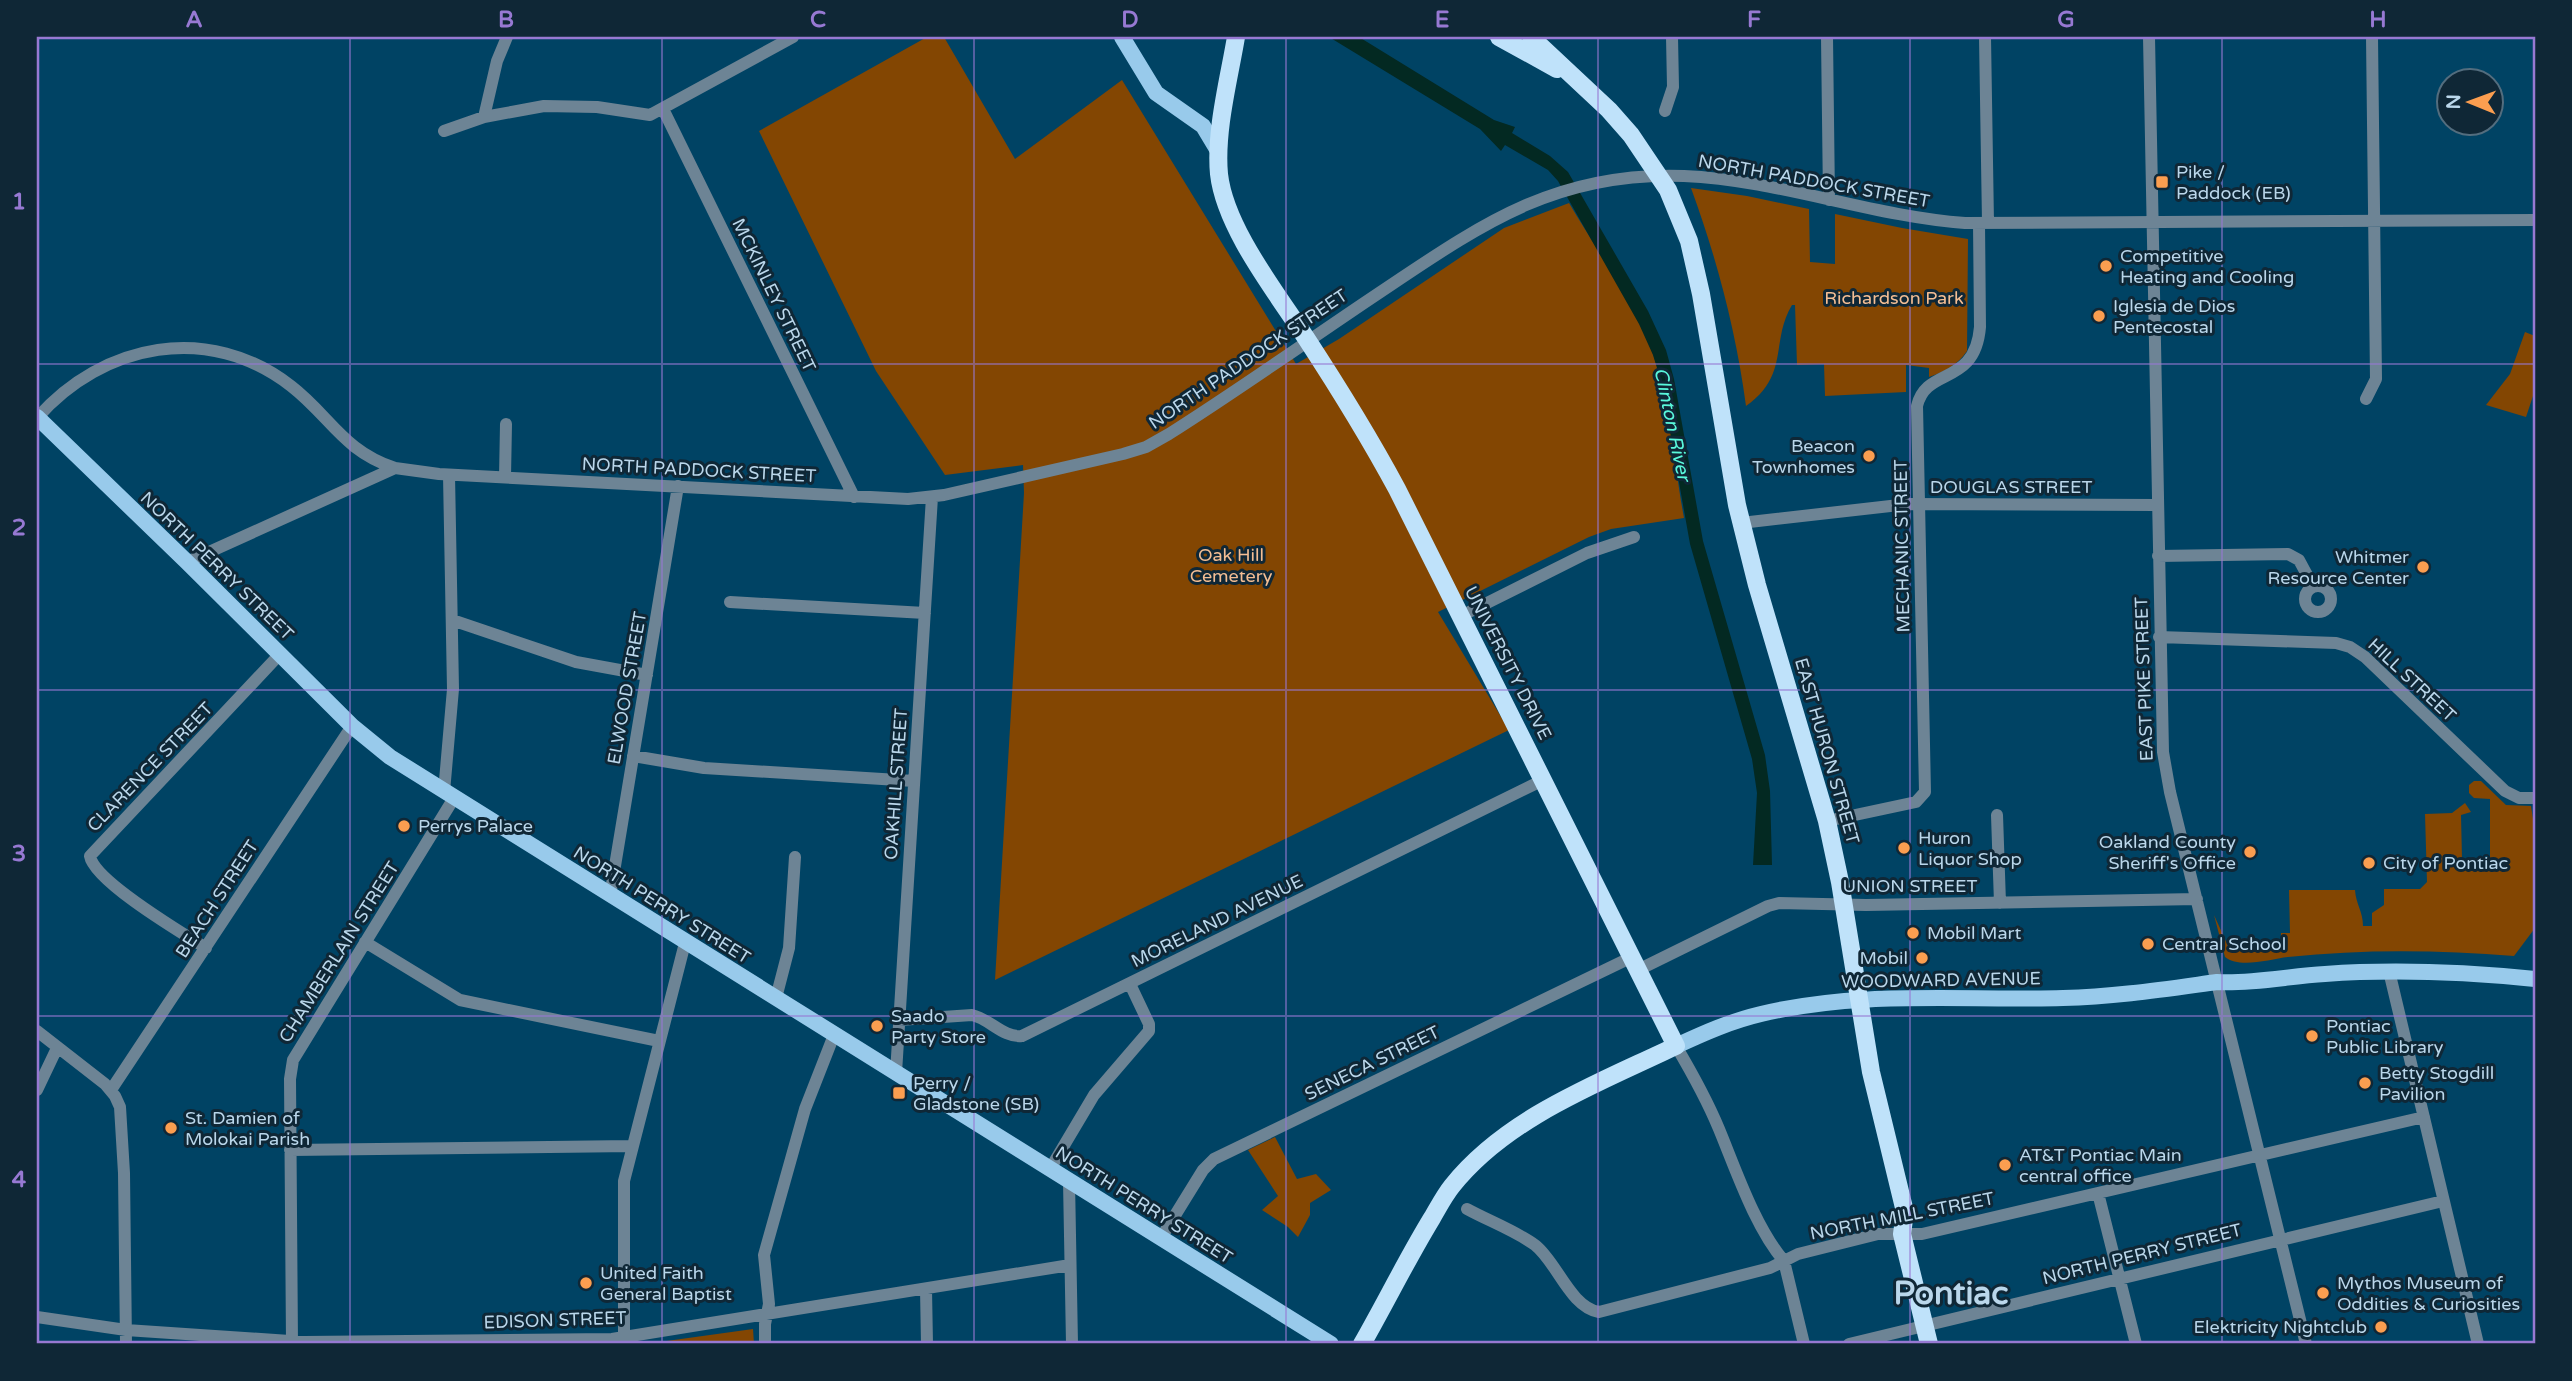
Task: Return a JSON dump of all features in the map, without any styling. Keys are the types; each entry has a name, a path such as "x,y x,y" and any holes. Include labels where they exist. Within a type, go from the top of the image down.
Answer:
{"highway":[{"path":"1218,151 1236,37"},
{"path":"1499,37 1575,80"},
{"path":"1531,37 1575,80"},
{"name":"EAST HURON STREET","path":"1575,80 1620,122 1660,176 1681,218 1692,254 1741,523 1756,585 1827,821 1871,1072 1905,1212 1902,1234 1928,1344"},
{"name":"UNIVERSITY DRIVE","path":"1218,151 1223,193 1232,218 1271,285 1379,455 1676,1046"},
{"name":"WOODWARD AVENUE","path":"1362,1344 1451,1186 1486,1152 1525,1122 1549,1108 1676,1046"}],"main road":[{"name":"UNIVERSITY DRIVE","path":"1122,37 1152,88 1164,101 1203,126 1218,151"},
{"name":"NORTH PERRY STREET","path":"37,417 352,726 390,757 1331,1344"},
{"name":"WOODWARD AVENUE","path":"1676,1046 1760,1014 1859,1000 2067,998 2217,982 2236,983 2323,974 2389,971 2535,979"}],"street":[{"path":"484,117 497,61 507,37"},
{"path":"444,131 484,117 559,105 597,107 648,116 793,37"},
{"path":"1665,111 1672,87 1672,37"},
{"path":"1827,37 1829,200"},
{"name":"MECHANIC STREET","path":"1827,821 1916,802 1925,792 1916,412 1920,396 1929,385 1954,374 1965,364 1975,351 1979,334 1985,37"},
{"name":"EAST PIKE STREET","path":"2149,37 2164,759 2306,1344"},
{"path":"2366,399 2376,379 2372,37"},
{"name":"MCKINLEY STREET","path":"663,109 854,497"},
{"name":"NORTH PADDOCK STREET","path":"37,417 53,399 75,382 112,361 163,348 208,350 240,358 276,375 302,395 351,446 369,457 410,472 854,497 932,497 1115,457 1146,447 1177,429 1470,232 1510,211 1584,185 1660,176 1730,181 1906,216 1983,223 2535,220"},
{"path":"505,477 506,424"},
{"path":"187,562 395,468"},
{"name":"CHAMBERLAIN STREET","path":"292,1343 290,1076 293,1060 365,942 449,795 453,689 449,475"},
{"name":"ELWOOD STREET","path":"610,895 678,486"},
{"name":"OAKHILL STREET","path":"896,1073 932,497"},
{"name":"DOUGLAS STREET","path":"1741,523 1918,505 2157,505"},
{"path":"1461,615 1587,553 1634,537"},
{"path":"2158,556 2288,554 2299,560 2313,586"},
{"path":"730,602 925,613"},
{"path":"452,620 576,662 647,674"},
{"name":"HILL STREET","path":"2160,637 2336,643 2350,647 2365,657 2505,791 2519,798 2535,798"},
{"name":"CLARENCE STREET","path":"206,948 122,893 92,862 90,856 280,654"},
{"name":"BEACH STREET","path":"111,1090 352,726"},
{"path":"633,756 704,768 914,781"},
{"name":"MORELAND AVENUE","path":"899,1020 972,1015 1011,1036 1020,1037 1544,780"},
{"path":"1997,815 2000,903"},
{"path":"776,998 789,948 795,858"},
{"name":"UNION STREET","path":"1635,963 1772,904 2197,899"},
{"path":"365,942 460,1000 659,1041"},
{"path":"624,1341 623,1191 632,1146 685,943"},
{"name":"SENECA STREET","path":"1161,1238 1203,1170 1214,1159 1635,963"},
{"path":"2389,971 2478,1344"},
{"path":"1050,1169 1094,1095 1149,1031 1149,1024 1130,984"},
{"path":"37,1031 111,1090 121,1111 126,1344"},
{"path":"765,1344 769,1304 764,1255 805,1109 834,1035"},
{"name":"UNIVERSITY DRIVE","path":"1676,1046 1712,1111 1739,1180 1775,1251 1784,1261 1804,1344"},
{"path":"37,1090 57,1048"},
{"name":"NORTH MILL STREET","path":"1467,1209 1535,1245 1578,1300 1594,1312 1605,1311 1770,1268 1798,1254 1878,1234 1922,1234 2424,1117"},
{"path":"290,1150 632,1146"},
{"path":"1069,1181 1072,1344"},
{"path":"2098,1193 2136,1344"},
{"name":"NORTH PERRY STREET","path":"1849,1344 2443,1201"},
{"name":"EDISON STREET","path":"37,1317 126,1330 292,1343 624,1341 767,1314 1070,1265"},
{"path":"926,1289 927,1344"}],"green space":[{"name":"Oak Hill Cemetery","path":"927,37 944,37 1015,159 1122,80 1296,364 1339,339 1504,228 1569,203 1626,296 1653,354 1668,414 1684,518 1611,529 1589,537 1438,612 1509,730 995,980 1024,493 1023,465 945,475 876,371 759,131"},
{"name":"Richardson Park","path":"1691,188 1809,209 1810,262 1835,264 1835,214 1968,239 1967,351 1951,367 1929,377 1929,368 1906,365 1906,392 1825,396 1824,364 1797,365 1795,305 1792,305 1769,382 1746,406 1737,350 1724,296"},
{"path":"2525,332 2535,336 2535,390 2526,417 2486,405 2510,374"},
{"path":"2474,781 2481,781 2506,805 2531,806 2535,832 2535,928 2514,956 2373,952 2316,954 2247,963 2231,961 2225,957 2214,915 2228,946 2250,938 2257,941 2281,941 2281,933 2290,933 2289,890 2355,890 2363,926 2372,926 2372,913 2384,905 2384,889 2420,889 2427,882 2425,814 2452,813 2465,803 2471,812 2461,815 2462,859 2473,859 2474,864 2486,863 2487,858 2490,858 2490,799 2474,798 2469,793 2469,785"},
{"path":"1275,1137 1297,1179 1316,1174 1331,1190 1310,1203 1310,1215 1298,1237 1262,1210 1278,1196 1248,1150"},
{"path":"753,1329 754,1344 645,1344"}],"water":[{"name":"Clinton River","path":"1329,37 1359,37 1494,120 1515,127 1512,133 1550,156 1568,172 1648,311 1666,350 1674,379 1703,541 1765,755 1770,791 1772,865 1753,865 1757,793 1752,759 1690,544 1661,381 1639,324 1558,181 1548,170 1505,145 1501,151 1480,129"}],"place":[{"name":"Pike / Paddock (EB)","path":"2162,182"},
{"name":"Competitive Heating and Cooling","path":"2106,266"},
{"name":"Iglesia de Dios Pentecostal","path":"2099,316"},
{"name":"Beacon Townhomes","path":"1869,456"},
{"name":"Whitmer Resource Center","path":"2423,567"},
{"name":"Perrys Palace","path":"404,826"},
{"name":"Huron Liquor Shop","path":"1904,848"},
{"name":"Oakland County Sheriff's Office","path":"2250,852"},
{"name":"City of Pontiac","path":"2369,863"},
{"name":"Mobil Mart","path":"1913,933"},
{"name":"Central School","path":"2148,944"},
{"name":"Mobil","path":"1922,958"},
{"name":"Saado Party Store","path":"877,1026"},
{"name":"Pontiac Public Library","path":"2312,1036"},
{"name":"Betty Stogdill Pavilion","path":"2365,1083"},
{"name":"Perry / Gladstone (SB)","path":"899,1093"},
{"name":"St. Damien of Molokai Parish","path":"171,1128"},
{"name":"AT&T Pontiac Main central office","path":"2005,1165"},
{"name":"United Faith General Baptist","path":"586,1283"},
{"name":"Mythos Museum of Oddities & Curiosities","path":"2323,1293"},
{"name":"Elektricity Nightclub","path":"2381,1327"}],"district":[{"name":"Pontiac","path":"1951,1293"}]}
